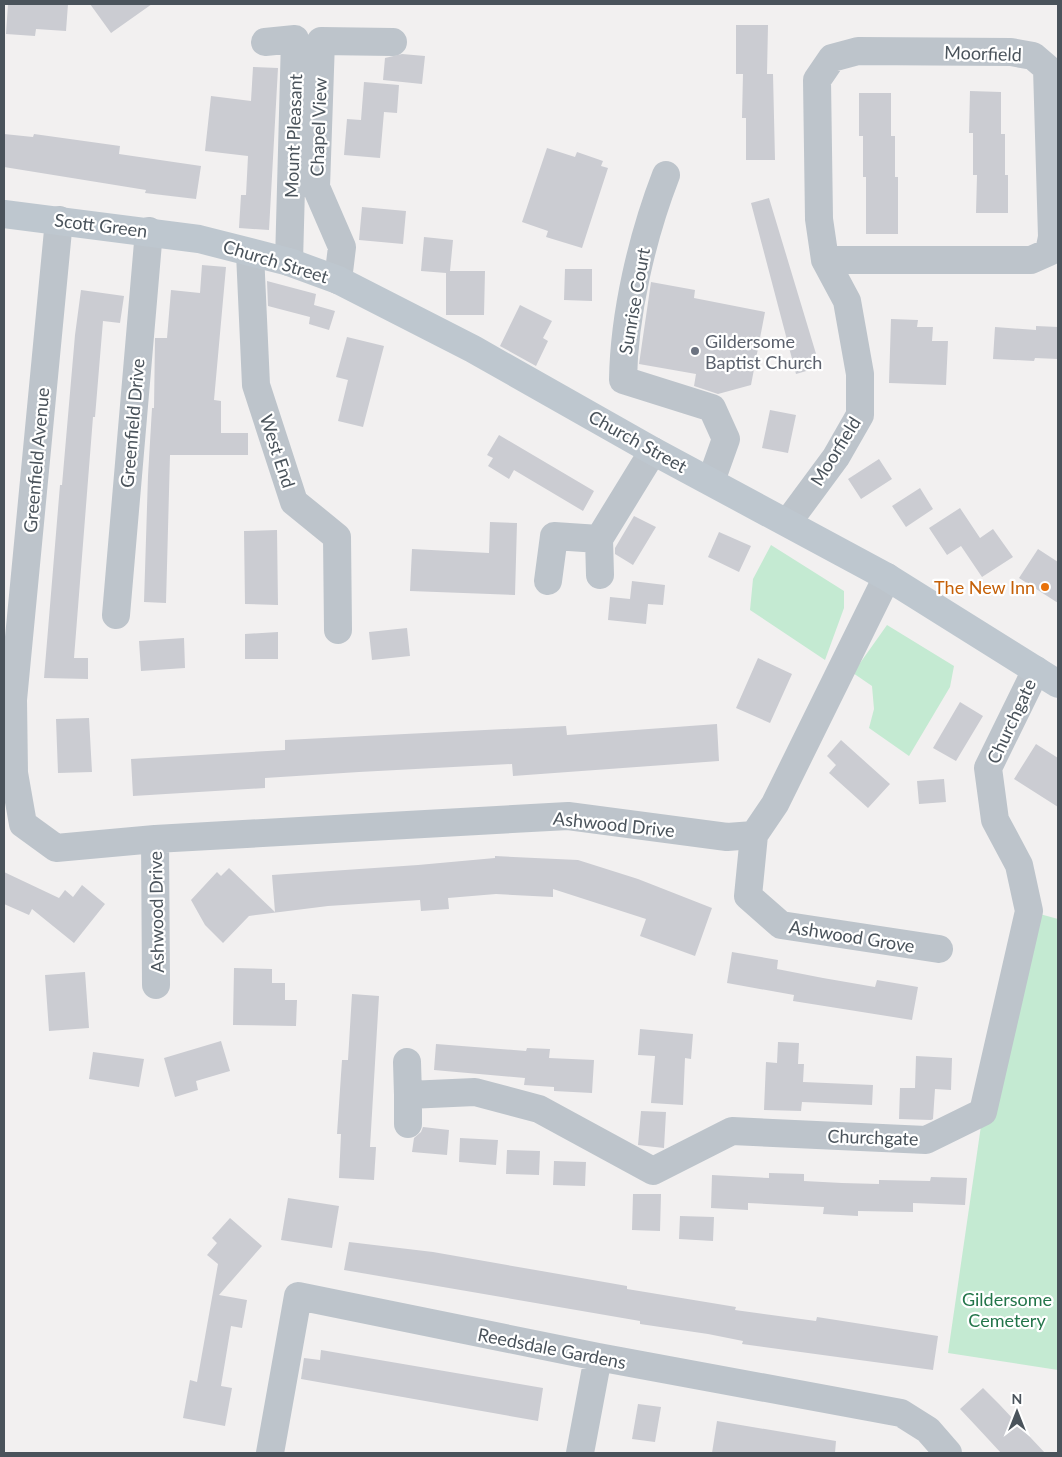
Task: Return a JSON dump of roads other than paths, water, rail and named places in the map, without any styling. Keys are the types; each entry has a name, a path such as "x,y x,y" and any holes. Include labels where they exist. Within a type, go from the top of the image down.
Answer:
{"main road":[{"name":"Scott Green","path":"4,214 199,238"},
{"name":"Church Street","path":"199,238 289,262 338,280 473,349 653,451 887,577 1058,684"}],"street":[{"name":"Mount Pleasant","path":"265,42 295,39 289,262"},
{"name":"Chapel View","path":"338,280 342,247 316,187 321,41 393,42"},
{"name":"Moorfield","path":"788,522 836,457 860,415 860,374 847,302 825,260 819,219 817,80 832,58 858,51 1011,52 1033,56 1047,68 1052,237 1049,252 1031,260 825,260"},
{"name":"Sunrise Court","path":"666,175 649,218 624,344 623,380 712,408 726,439 711,481"},
{"name":"Greenfield Avenue","path":"13,700 59,220"},
{"name":"Greenfield Drive","path":"116,615 149,231"},
{"name":"West End","path":"250,253 256,385 294,502 337,537 338,630"},
{"path":"600,575 599,539 653,451"},
{"path":"548,581 554,536 599,539"},
{"path":"754,835 775,804 887,577"},
{"name":"Churchgate","path":"408,1095 475,1092 538,1109 653,1171 732,1131 926,1140 983,1112 1029,911 1019,865 995,820 988,768 1036,670"},
{"name":"Ashwood Drive","path":"13,700 14,773 23,824 56,848 155,839 568,816 727,837 754,835"},
{"name":"Ashwood Grove","path":"754,835 748,896 781,925 939,949"},
{"name":"Ashwood Drive","path":"155,839 156,986"},
{"path":"407,1062 408,1124"},
{"name":"Reedsdale Gardens","path":"270,1453 298,1296 598,1357 901,1413 928,1430 948,1453"},
{"path":"580,1453 598,1357"}],"place":[{"name":"Gildersome Baptist Church","path":"695,351"},
{"name":"The New Inn","path":"1045,587"}],"park label":[{"name":"Gildersome Cemetery","path":"1007,1309"}]}
